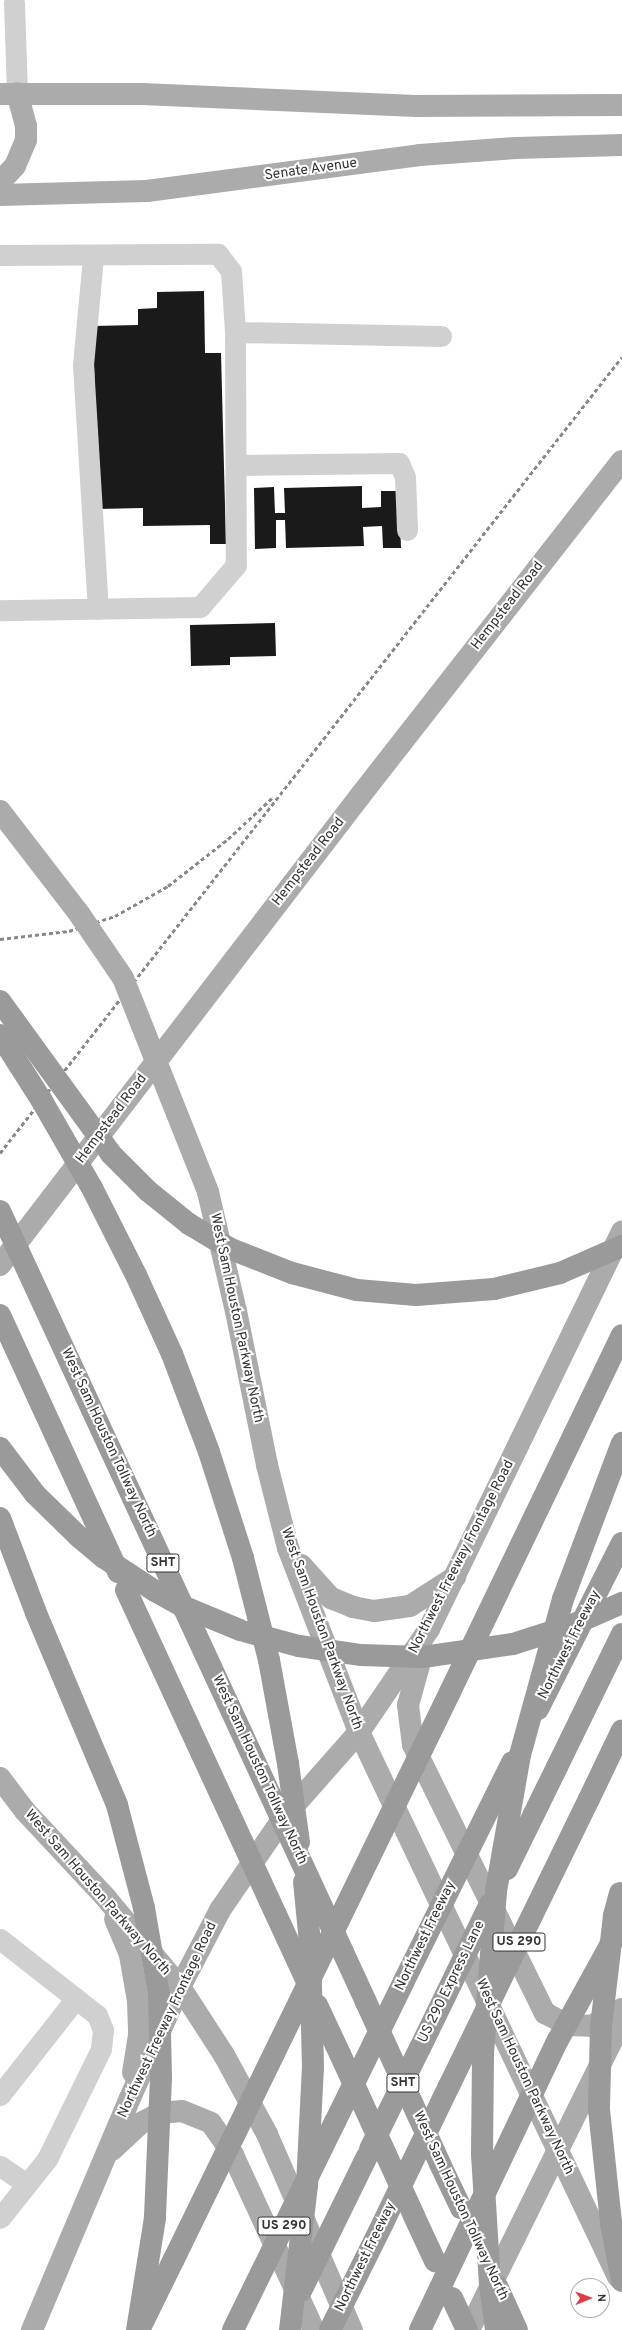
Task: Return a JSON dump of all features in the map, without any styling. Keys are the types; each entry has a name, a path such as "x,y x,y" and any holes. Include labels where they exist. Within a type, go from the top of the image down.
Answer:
{"highway":[{"path":"0,1002 111,1154 148,1191 189,1224 231,1249 292,1274 357,1290 416,1295 494,1289 560,1273 622,1246"},
{"path":"0,1035 42,1101 92,1188 136,1275 172,1354 209,1452 243,1558 269,1660 286,1753 303,1871 310,1942 313,2068 309,2154 290,2330"},
{"name":"West Sam Houston Tollway North","path":"0,1211 517,2330"},
{"path":"0,1315 468,2330"},
{"path":"138,2330 450,1692 622,1335"},
{"path":"496,2330 489,2271 482,2152 483,2053 496,1891 520,1755 563,1599 622,1443"},
{"path":"0,1448 25,1482 56,1516 128,1575 182,1606 269,1639 299,1646 361,1655 423,1657 453,1654 513,1644 543,1635 622,1603"},
{"path":"0,1518 36,1613 117,1805 144,1908 159,1995 161,2078 155,2218 138,2330"},
{"name":"Northwest Freeway","path":"233,2330 527,1731 622,1542"},
{"name":"US 290 Express Lane","path":"282,2330 622,1634"},
{"name":"Northwest Freeway","path":"330,2330 590,1799 622,1730"},
{"path":"622,1887 614,1916 601,2026 599,2110 611,2223 622,2281"},
{"path":"420,2330 558,2040 618,1931"}],"main road":[{"path":"0,182 15,166 26,140 26,126 9,93 142,94 416,106 622,105"},
{"name":"Senate Avenue","path":"0,194 147,191 420,155 516,148 622,145"},
{"name":"Hempstead Road","path":"0,1265 360,796 622,461"},
{"name":"West Sam Houston Parkway North","path":"0,811 80,915 123,978 208,1192 236,1311 267,1465 288,1548 359,1732 622,2286"},
{"name":"Northwest Freeway Frontage Road","path":"32,2330 130,2098 180,1987 220,1910 251,1862 284,1817 359,1732 429,1629 622,1231"},
{"path":"288,1548 313,1580 331,1598 353,1607 374,1611 410,1606 456,1576"},
{"path":"429,1629 408,1705 413,1745 545,2013 568,2025 591,2026 622,2009"},
{"name":"West Sam Houston Parkway North","path":"0,1778 25,1811 106,1898 180,1987 224,2055 267,2134 352,2330"},
{"path":"106,1898 130,1955 138,2001 139,2035 130,2098"},
{"path":"468,2330 622,2021"},
{"path":"104,2157 141,2122 160,2113 182,2110 210,2123 233,2155 314,2330"}],"lane":[{"path":"9,93 14,3"},
{"path":"0,255 93,257 218,254 231,271 235,332 236,464 236,565 200,607 0,610"},
{"path":"93,257 83,365 98,609"},
{"path":"235,332 441,336"},
{"path":"236,464 399,463 405,477 408,530"},
{"path":"0,1939 97,2015 103,2030 101,2050 46,2159 0,2218"},
{"path":"0,2095 76,1998"},
{"path":"0,2166 27,2184"}],"building":[{"path":"204,291 205,353 221,353 226,544 210,544 210,525 143,526 143,508 98,509 93,326 138,325 138,309 157,308 157,292"},
{"path":"362,486 362,508 381,507 381,491 399,491 401,548 383,548 382,526 363,527 364,546 286,548 285,520 276,520 276,548 255,549 254,488 274,487 275,513 285,513 284,488"},
{"path":"275,623 276,656 230,657 230,665 191,666 190,625"}],"railway":[{"path":"0,1153 622,357"},
{"path":"0,939 69,931 115,916 168,886 228,839 272,798"}]}
